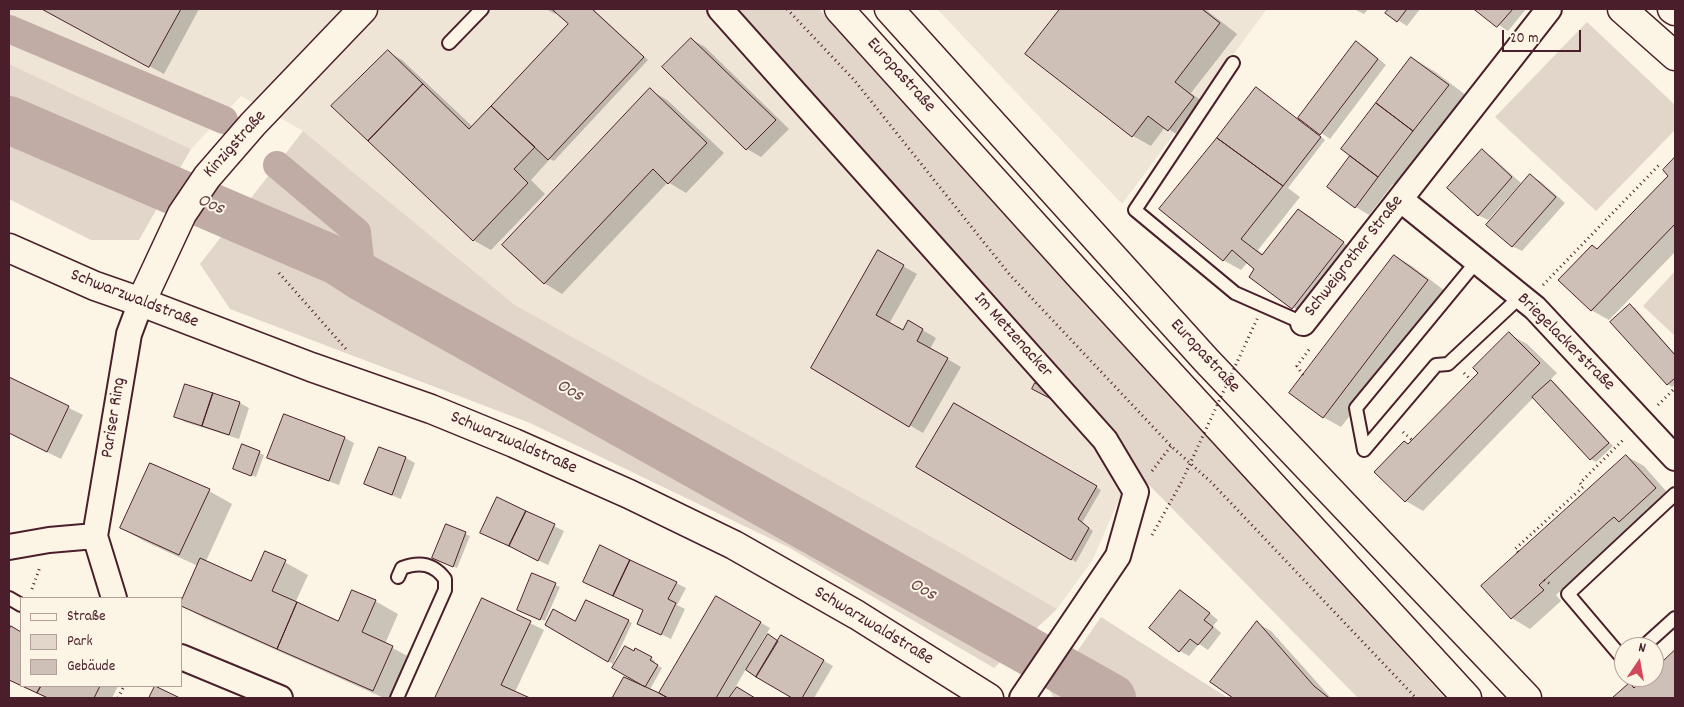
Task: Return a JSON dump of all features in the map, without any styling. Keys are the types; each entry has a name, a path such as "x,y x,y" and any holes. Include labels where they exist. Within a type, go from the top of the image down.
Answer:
{"main road":[{"name":"Kinzigstraße","path":"140,302 182,214 207,177 253,124 363,9"},
{"name":"Europastraße","path":"839,9 1467,698"},
{"name":"Europastraße","path":"889,9 1206,360 1527,698"},
{"path":"1622,9 1675,56"},
{"name":"Schwarzwaldstraße","path":"9,248 95,286 311,367 351,380 514,443 629,494 734,545 857,615 989,698"}],"street":[{"name":"Im Metzenacker","path":"720,9 1105,440 1136,492 1118,556 1022,698"},
{"name":"Schweigrother Straße","path":"1303,323 1549,9"},
{"name":"Briegelackerstraße","path":"1400,199 1524,299 1675,458"},
{"name":"Pariser Ring","path":"114,597 95,536 129,334 140,302"},
{"path":"9,547 49,540 95,536"},
{"path":"182,657 280,698"}],"lane":[{"path":"449,43 482,9"},
{"name":"Schweigrother Straße","path":"1232,63 1135,210 1235,293 1303,323"},
{"path":"1477,261 1356,408 1364,450 1436,365 1448,364 1524,299"},
{"path":"1614,648 1568,594 1675,494"},
{"path":"397,698 445,590 446,579 438,570 425,565 413,564 402,568 398,577"},
{"path":"9,598 20,604"},
{"path":"1654,637 1675,618"}],"path":[{"path":"787,9 855,82 1010,275 1171,446 1211,482 1416,698"},
{"path":"1524,299 1660,164"},
{"path":"279,274 352,356 351,380"},
{"path":"1148,542 1181,483 1258,317"},
{"path":"1298,366 1302,375"},
{"path":"1518,552 1514,548 1570,502 1583,487 1580,483 1642,422"}],"shaded area":[{"path":"9,9 719,9 1133,468 1092,561 1057,609 966,556 515,305 303,131 241,96 191,149 9,64"},
{"path":"937,9 1267,9 1122,204"}],"green space":[{"path":"720,9 819,9 1071,284 1445,698 1358,698 1105,440"},
{"path":"1587,22 1675,105 1675,130 1596,211 1495,117"},
{"path":"9,64 191,149 139,240 91,240 9,199"},
{"path":"303,131 515,305 966,556 1057,609 994,668 788,547 530,423 230,309 200,264"},
{"path":"1675,271 1675,336 1643,306"},
{"path":"1101,617 1228,698 1054,698 1050,691"}],"building":[{"path":"42,9 181,9 149,67"},
{"path":"552,9 592,9 644,57 548,160 491,106 568,24"},
{"path":"1060,9 1202,9 1220,23 1175,82 1194,97 1168,131 1148,116 1132,137 1025,54"},
{"path":"1389,9 1407,9 1397,22 1385,13"},
{"path":"1474,9 1513,9 1497,27"},
{"path":"691,38 776,120 746,150 662,67"},
{"path":"1356,41 1378,59 1320,135 1298,118"},
{"path":"388,50 423,84 368,141 331,106"},
{"path":"1411,57 1449,85 1413,131 1376,103"},
{"path":"423,84 469,129 491,106 535,147 514,169 528,183 473,241 368,141"},
{"path":"1256,87 1321,137 1283,186 1217,138"},
{"path":"650,88 707,143 668,184 653,169 544,284 502,245"},
{"path":"1376,103 1413,131 1378,177 1341,149"},
{"path":"1217,138 1283,186 1241,239 1262,255 1298,209 1344,242 1292,309 1249,277 1254,269 1232,250 1223,261 1159,209"},
{"path":"1482,149 1512,177 1478,216 1447,188"},
{"path":"1350,156 1378,177 1355,208 1327,187"},
{"path":"1675,157 1675,224 1591,311 1558,280 1592,245 1597,249 1668,176 1663,170"},
{"path":"1530,174 1556,197 1512,247 1486,225"},
{"path":"878,250 904,265 876,315 903,330 908,320 923,329 917,341 948,358 909,427 811,368"},
{"path":"1394,255 1428,280 1323,418 1289,393"},
{"path":"1630,304 1675,355 1675,378 1667,385 1610,322"},
{"path":"1509,332 1540,363 1405,502 1374,472 1404,441 1408,444 1478,373 1473,368"},
{"path":"9,377 69,406 47,452 9,433"},
{"path":"1551,380 1609,443 1590,460 1532,397"},
{"path":"1035,383 1063,396 1059,403 1032,389"},
{"path":"185,384 213,393 202,426 174,417"},
{"path":"213,393 240,402 229,435 202,426"},
{"path":"954,403 1097,486 1078,519 1089,528 1071,560 916,467"},
{"path":"284,414 345,437 329,481 267,458"},
{"path":"242,444 260,451 251,476 233,469"},
{"path":"379,447 406,457 392,495 364,484"},
{"path":"1626,455 1656,488 1619,522 1614,517 1608,522 1539,585 1544,590 1511,619 1481,586"},
{"path":"150,463 210,489 179,555 120,528"},
{"path":"497,497 526,511 509,546 480,533"},
{"path":"526,511 555,524 538,561 509,546"},
{"path":"446,524 466,532 453,567 432,558"},
{"path":"600,545 630,560 613,596 583,582"},
{"path":"265,551 286,560 272,591 297,602 277,649 182,606 182,599 200,558 251,581"},
{"path":"630,560 677,582 668,599 676,603 661,635 637,624 643,610 613,596"},
{"path":"532,573 556,583 540,620 517,610"},
{"path":"352,590 376,600 362,632 393,646 373,691 277,649 297,602 338,621"},
{"path":"1180,590 1210,613 1204,620 1213,627 1198,645 1190,639 1179,652 1149,628"},
{"path":"716,596 761,622 716,698 668,698 659,693"},
{"path":"482,598 531,621 501,685 530,698 435,698"},
{"path":"586,600 629,620 608,662 545,625 553,609 575,621"},
{"path":"1257,621 1314,686 1329,698 1233,698 1210,682"},
{"path":"11,626 20,631 20,686 9,680 9,630"},
{"path":"768,634 778,641 756,677 746,670"},
{"path":"781,635 824,660 802,698 792,698 756,677"},
{"path":"625,646 634,651 635,648 652,657 650,660 658,665 645,687 612,668"},
{"path":"1675,650 1675,698 1612,698 1624,687 1664,687 1664,660"},
{"path":"624,677 659,693 668,698 613,697"},
{"path":"24,687 40,687 37,693"},
{"path":"40,687 100,687 94,698 48,698 37,693"},
{"path":"154,687 157,687 180,698 149,698"},
{"path":"737,687 755,698 729,698"}],"waterway":[{"path":"9,29 224,120"},
{"name":"Oos","path":"9,120 337,261 362,277 1112,698"},
{"path":"277,165 357,232 362,277"}]}
